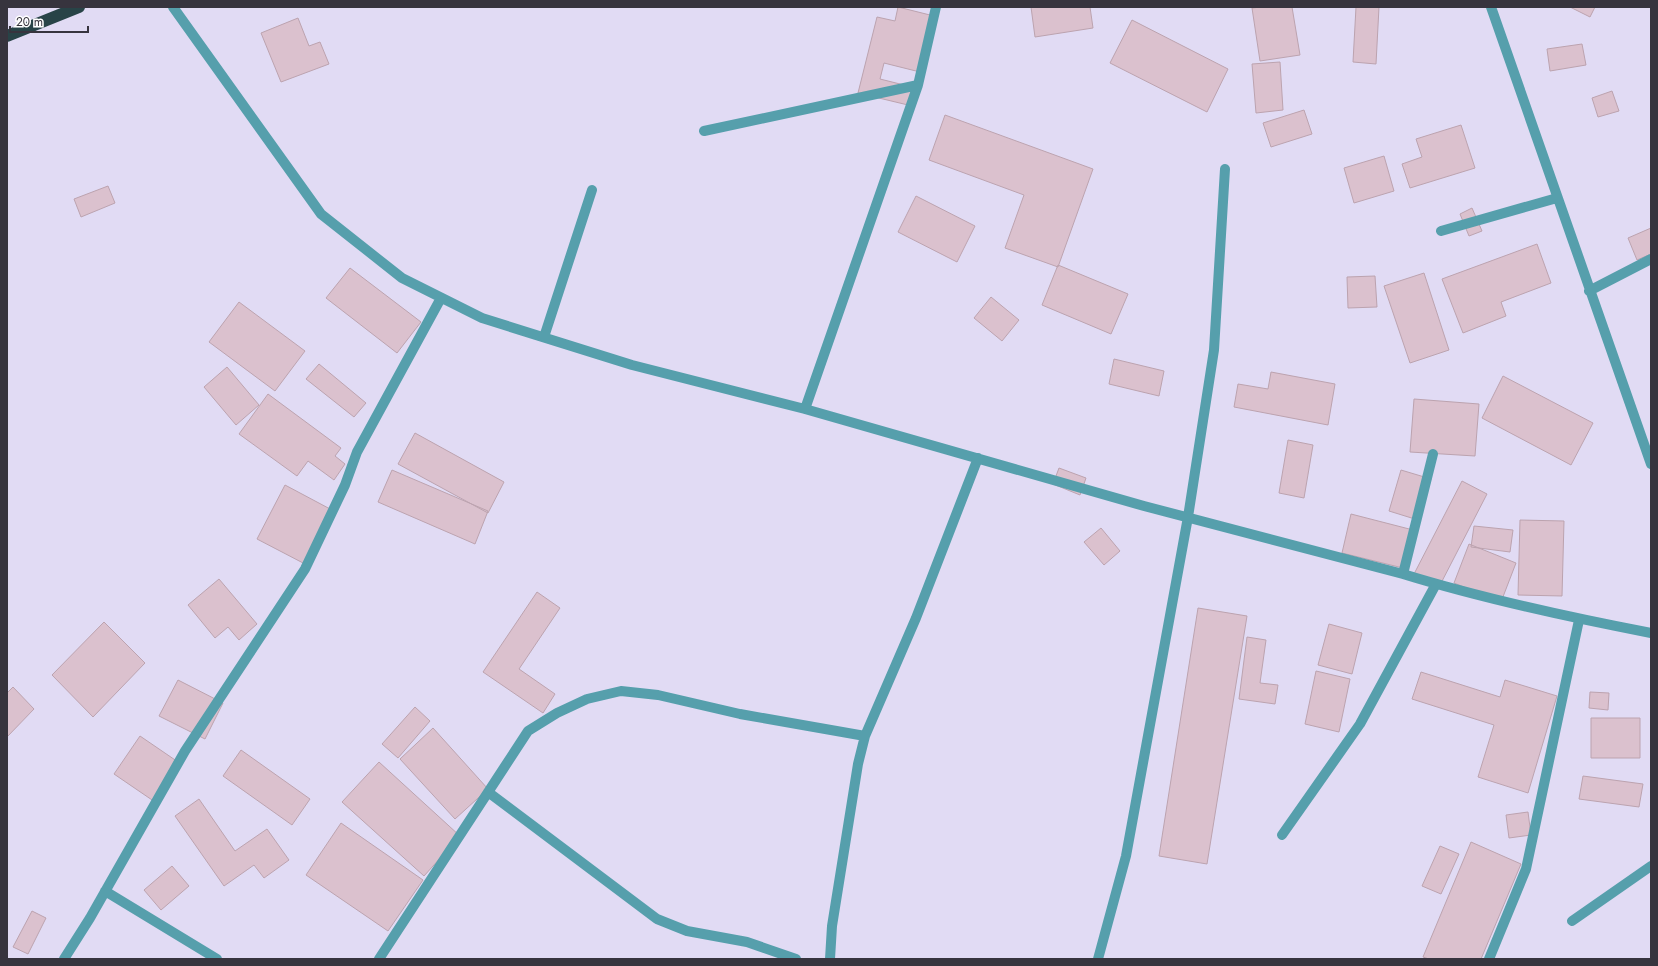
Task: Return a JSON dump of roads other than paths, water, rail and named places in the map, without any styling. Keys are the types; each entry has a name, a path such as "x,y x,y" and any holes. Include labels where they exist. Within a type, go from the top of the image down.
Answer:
{"highway":[{"path":"7,36 79,7"}],"street":[{"path":"173,7 321,214 402,278 482,318 632,365 805,409 1144,506 1436,584 1579,620 1651,633"},
{"path":"805,409 918,85 936,7"},
{"path":"1491,7 1589,291 1651,464"},
{"path":"704,131 918,85"},
{"path":"1098,959 1126,856 1188,517 1214,350 1225,169"},
{"path":"544,337 592,190"},
{"path":"1441,231 1557,198"},
{"path":"1589,291 1651,259"},
{"path":"64,959 105,891 185,751 305,569 345,485 357,452 441,298"},
{"path":"1403,574 1433,454"},
{"path":"830,959 832,926 844,849 858,764 866,736 916,618 978,458"},
{"path":"1282,835 1360,724 1436,584"},
{"path":"1489,959 1526,869 1579,620"},
{"path":"379,959 528,731 557,713 586,699 621,691 658,695 740,714 866,736"},
{"path":"488,792 657,919 688,931 747,942 796,959"},
{"path":"1572,922 1651,866"},
{"path":"105,891 218,959"}]}
